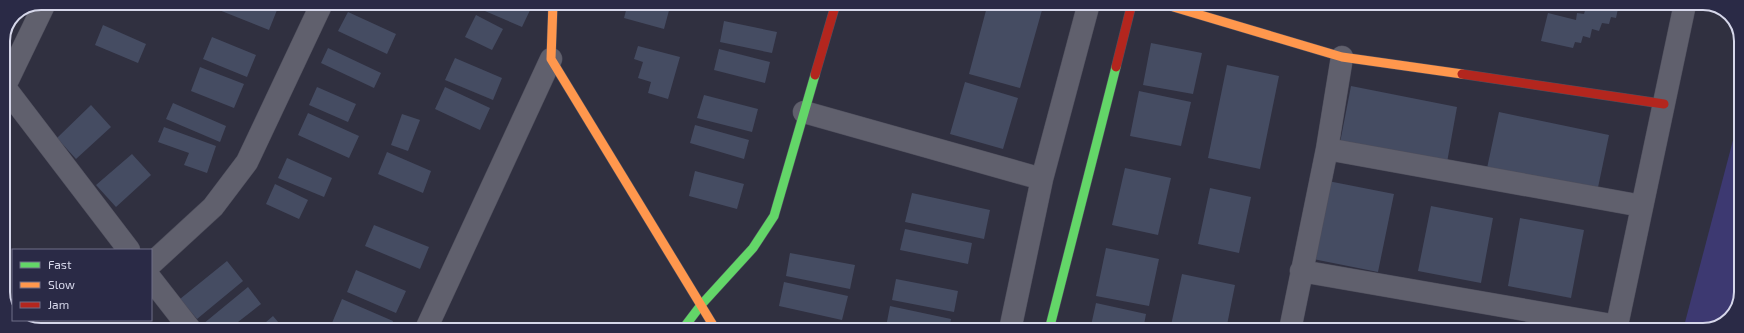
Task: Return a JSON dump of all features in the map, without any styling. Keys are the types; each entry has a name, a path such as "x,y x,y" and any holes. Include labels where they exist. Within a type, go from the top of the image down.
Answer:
{"street":[{"path":"10,76 42,10"},
{"path":"152,263 213,207 247,162 319,10"},
{"path":"429,323 551,59 553,10"},
{"path":"687,323 701,305 753,248 774,216 834,10"},
{"path":"1011,323 1042,179 1087,10"},
{"path":"1051,323 1130,10"},
{"path":"1181,10 1342,57 1664,104"},
{"path":"1617,323 1684,10"},
{"path":"1291,323 1327,149 1342,57"},
{"path":"551,59 712,323"},
{"path":"10,96 128,249"},
{"path":"804,112 1042,179"},
{"path":"1327,149 1642,206"},
{"path":"1301,271 1588,323"},
{"path":"152,280 185,323"}],"shaded area":[{"path":"1734,137 1734,292 1732,302 1728,311 1715,321 1703,323 1685,323"}],"building":[{"path":"219,10 277,10 269,30"},
{"path":"483,10 530,10 522,27"},
{"path":"626,10 669,10 664,29 624,18"},
{"path":"986,10 1042,10 1020,88 969,74"},
{"path":"1585,10 1618,10 1616,18 1611,17 1609,24 1602,23 1599,31 1592,29 1590,38 1583,36 1581,43 1575,42 1573,48 1541,41 1548,13 1576,20 1577,13 1584,14"},
{"path":"348,12 396,34 387,54 338,31"},
{"path":"476,15 503,29 492,50 465,37"},
{"path":"724,21 777,32 772,53 720,42"},
{"path":"103,25 146,44 138,63 95,45"},
{"path":"212,37 256,55 247,77 203,59"},
{"path":"1151,43 1202,53 1193,94 1143,85"},
{"path":"638,46 680,57 668,99 648,93 651,82 638,78 643,62 634,59"},
{"path":"328,48 381,73 374,88 321,63"},
{"path":"719,49 770,62 765,83 714,70"},
{"path":"455,58 502,78 493,100 445,80"},
{"path":"1227,65 1279,76 1260,169 1208,158"},
{"path":"200,67 244,84 234,108 191,91"},
{"path":"965,82 1018,98 1003,149 950,134"},
{"path":"1351,86 1457,107 1446,168 1339,148"},
{"path":"317,87 356,104 348,122 309,105"},
{"path":"445,87 490,108 480,130 435,109"},
{"path":"1139,91 1191,102 1181,146 1130,136"},
{"path":"704,95 758,109 752,132 697,118"},
{"path":"173,103 226,126 220,142 166,119"},
{"path":"91,105 111,127 76,159 57,138"},
{"path":"1499,112 1609,135 1596,197 1486,173"},
{"path":"308,113 359,136 349,158 298,135"},
{"path":"402,114 420,120 408,151 391,145"},
{"path":"695,125 749,140 744,159 690,143"},
{"path":"164,127 216,146 207,173 184,165 189,153 158,142"},
{"path":"387,152 431,171 423,193 378,174"},
{"path":"132,154 151,175 116,207 96,185"},
{"path":"287,158 332,178 324,197 278,178"},
{"path":"1125,168 1171,178 1158,235 1112,225"},
{"path":"695,171 744,184 737,209 689,196"},
{"path":"1328,181 1394,194 1378,272 1313,259"},
{"path":"275,184 308,200 299,219 266,204"},
{"path":"1210,188 1251,197 1239,253 1198,244"},
{"path":"912,193 990,210 984,239 905,222"},
{"path":"1431,206 1493,218 1481,283 1418,271"},
{"path":"1520,218 1584,230 1571,298 1508,286"},
{"path":"374,225 429,247 420,269 365,246"},
{"path":"905,229 972,243 968,264 900,250"},
{"path":"1106,248 1159,259 1149,306 1096,296"},
{"path":"790,253 855,265 850,289 786,276"},
{"path":"227,261 243,281 197,319 180,299"},
{"path":"356,270 406,291 396,313 347,292"},
{"path":"1182,274 1235,285 1227,323 1172,323"},
{"path":"896,279 958,291 954,312 892,300"},
{"path":"784,282 848,296 842,320 779,306"},
{"path":"248,287 261,304 237,323 204,323"},
{"path":"342,299 393,321 392,323 332,323"},
{"path":"1096,303 1146,314 1144,323 1092,323"},
{"path":"890,306 951,319 950,323 887,323"},
{"path":"273,316 279,323 265,323"}],"traffic: fast":[{"path":"1051,323 1116,67"},
{"path":"687,323 701,305 753,248 774,216 815,75"}],"traffic: slow":[{"path":"553,10 551,59 712,323"},
{"path":"1184,10 1342,57 1462,74"}],"traffic: jam":[{"path":"815,75 834,10"},
{"path":"1116,67 1130,10"},
{"path":"1462,74 1664,104"}]}
